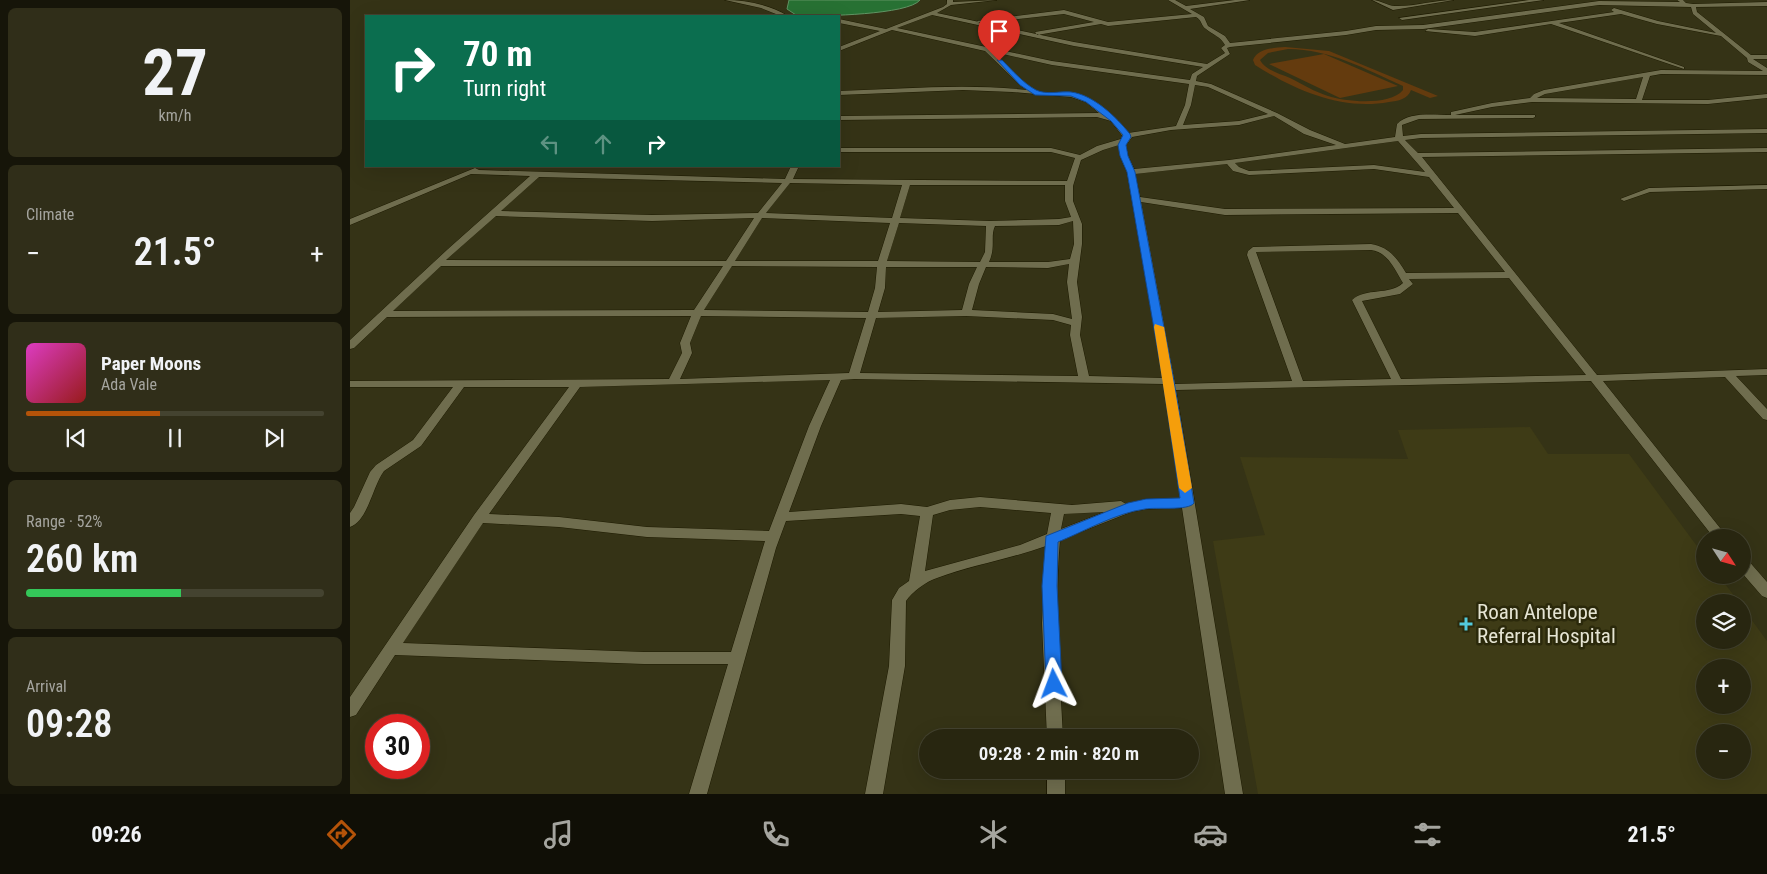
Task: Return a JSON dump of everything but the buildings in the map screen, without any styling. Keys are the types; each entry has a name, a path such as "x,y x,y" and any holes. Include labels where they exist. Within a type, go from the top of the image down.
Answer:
{"street":[{"path":"728,0 750,8 768,9 783,15"},
{"path":"840,49 890,30 930,13 950,2 994,0"},
{"path":"1171,0 1202,18 1206,28 1223,37 1228,45"},
{"path":"1218,0 1225,2"},
{"path":"1185,8 1247,0"},
{"path":"1374,0 1393,8 1450,0"},
{"path":"1402,18 1540,0"},
{"path":"1566,0 1720,34"},
{"path":"1404,28 1590,4 1682,2 1693,6 1767,4"},
{"path":"1693,6 1695,12 1750,57 1750,61 1767,72"},
{"path":"968,22 1064,12 1075,13 1102,23"},
{"path":"1228,53 1224,48 1228,45 1346,33 1376,28 1404,28 1469,34 1622,12"},
{"path":"930,13 1025,35 1094,48 1186,60 1208,66"},
{"path":"1025,35 1102,23 1198,15"},
{"path":"840,22 890,30 1083,68 1218,87 1275,114 1307,132 1348,147"},
{"path":"1552,23 1696,72"},
{"path":"1179,127 1188,105 1191,82 1194,75 1228,53 1272,43 1351,38 1381,33 1376,28"},
{"path":"988,50 1022,84 1037,93"},
{"path":"1750,57 1767,57"},
{"path":"1532,100 1536,95 1544,92 1647,75 1696,72 1767,72"},
{"path":"1720,72 1750,80 1767,80"},
{"path":"1638,102 1647,75"},
{"path":"840,93 1011,89 1037,93 1072,94 1088,100 1113,120 1125,139 1124,156 1131,172 1169,384 1234,794"},
{"path":"1436,116 1500,103 1532,100 1700,102 1767,96"},
{"path":"1084,379 1075,335 1078,323 1072,282 1078,244 1077,218 1069,201 1070,183 1074,166 1080,157 1138,132 1239,123 1275,114"},
{"path":"840,118 1034,115 1107,116"},
{"path":"1534,116 1419,117 1402,122 1399,125 1400,138 1416,155 1715,529"},
{"path":"1131,172 1348,147 1400,138 1464,135 1767,131"},
{"path":"840,150 1051,150 1080,157"},
{"path":"1416,155 1767,150"},
{"path":"1229,162 1236,169 1249,173 1374,168 1432,175"},
{"path":"350,222 482,167"},
{"path":"673,382 687,353 684,343 697,313 760,217 788,181 794,167"},
{"path":"468,172 788,181 1070,183"},
{"path":"350,346 438,263 536,175"},
{"path":"854,376 880,288 882,262 907,183"},
{"path":"1624,199 1648,190 1767,187"},
{"path":"1135,199 1225,212 1460,210"},
{"path":"494,212 652,218 718,215 990,224 997,221 1059,222 1077,218"},
{"path":"966,313 974,284 988,252 990,224"},
{"path":"1299,384 1252,252 1278,247 1377,247 1388,253 1408,284 1403,289 1358,300 1396,381"},
{"path":"438,263 728,265 882,262 1048,265 1074,261"},
{"path":"1403,276 1512,275"},
{"path":"383,314 776,312 872,315 966,313 1053,317 1078,323"},
{"path":"350,384 577,384 854,376 1084,379 1169,384 1299,384 1594,378 1767,372"},
{"path":"1729,374 1767,416"},
{"path":"698,794 773,536 815,426 838,376"},
{"path":"350,522 360,509 374,475 380,468 417,443 461,384"},
{"path":"350,710 393,649 479,518 577,384"},
{"path":"780,517 901,509 927,512 950,505 980,502 1072,510 1187,503"},
{"path":"874,794 897,666 899,600 904,592 916,582 931,574 1023,549 1110,514 1146,504"},
{"path":"1055,729 1050,586 1051,539 1058,508"},
{"path":"916,582 927,512"},
{"path":"479,518 559,522 647,532 773,536"},
{"path":"1751,573 1767,592"},
{"path":"393,649 644,658 737,658"},
{"path":"1056,779 1056,794"}],"shaded area":[{"path":"789,0 920,0 899,9 845,15 796,15 787,9"},
{"path":"1285,47 1329,51 1438,96 1430,98 1411,90 1408,96 1392,102 1354,104 1319,96 1286,83 1255,65 1253,60 1255,56 1262,51","holes":["1288,49 1318,52 1347,61 1403,86 1403,90 1388,99 1378,101 1345,100 1318,92 1273,71 1260,60 1268,53"]},
{"path":"1324,54 1398,86 1340,98 1269,64"},
{"name":"Roan Antelope Referral Hospital","path":"1530,427 1548,454 1629,454 1696,545 1696,584 1725,584 1733,594 1696,594 1696,649 1751,649 1751,619 1767,641 1767,794 1258,794 1213,541 1265,535 1240,457 1408,459 1398,430"}],"slow traffic":[{"path":"1159,327 1185,488"}],"place":[{"name":"Roan Antelope Referral Hospital","path":"1466,624"}],"route":[{"path":"999,61 1022,84 1037,93 1072,94 1088,100 1098,110 1113,120 1126,134 1127,137 1122,145 1124,156 1131,172 1131,181 1169,381 1187,503 1146,504 1128,508 1051,539 1051,642 1054,684"}]}
